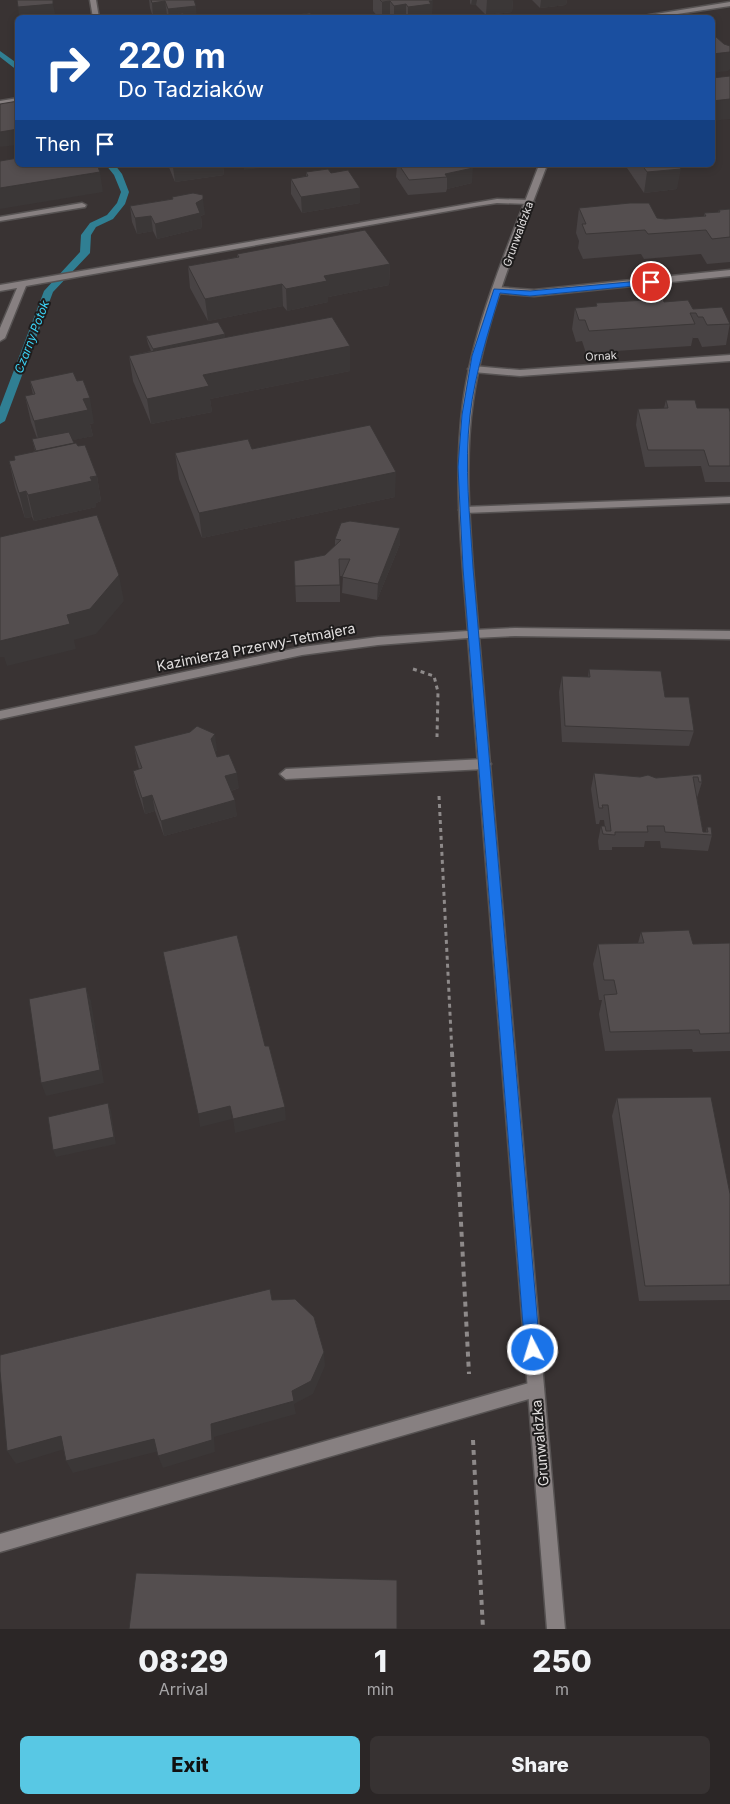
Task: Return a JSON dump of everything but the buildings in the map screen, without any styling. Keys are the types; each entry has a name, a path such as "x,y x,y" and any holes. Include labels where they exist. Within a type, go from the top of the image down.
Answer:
{"street":[{"path":"93,0 96,15"},
{"path":"655,15 730,4"},
{"path":"0,103 15,100"},
{"name":"Grunwaldzka","path":"542,167 497,290 474,369 464,440 464,510 556,1629"},
{"path":"0,288 477,204 497,201 530,202"},
{"path":"0,219 82,205"},
{"path":"497,290 530,293 730,273"},
{"path":"0,338 23,284"},
{"name":"Ornak","path":"474,369 520,373 730,358"},
{"path":"464,510 730,500"},
{"name":"Kazimierza Przerwy-Tetmajera","path":"0,715 302,651 392,639 522,632 730,635"},
{"path":"286,774 485,764"},
{"path":"0,1543 536,1389"}],"path":[{"path":"411,668 434,676 438,692 437,765 483,1629"}],"waterway":[{"name":"Czarny Potok","path":"0,53 15,66"},
{"name":"Czarny Potok","path":"0,421 49,291 85,253 86,235 93,225 110,217 121,204 125,192 118,174 112,167"}],"route":[{"path":"533,1350 468,568 463,467 466,415 477,356 497,290 530,293 651,282"}]}
